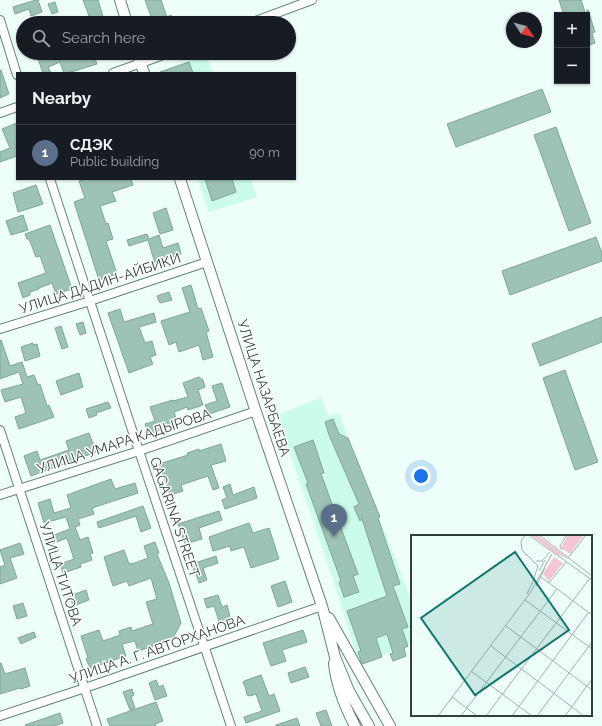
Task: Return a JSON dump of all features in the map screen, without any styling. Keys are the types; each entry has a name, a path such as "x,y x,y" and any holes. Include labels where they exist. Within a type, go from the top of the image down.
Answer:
{"main road":[{"path":"120,0 125,16"},
{"name":"УЛИЦА НАЗАРБАЕВА","path":"180,180 322,606"},
{"path":"322,606 335,657 349,691 369,726"},
{"path":"322,606 365,682 395,726"},
{"path":"331,640 336,679 347,710 355,726"},
{"path":"375,698 390,726"}],"street":[{"path":"269,16 312,0"},
{"path":"0,20 16,72"},
{"path":"119,72 142,68 156,60"},
{"path":"0,113 16,107"},
{"name":"GAGARINA STREET","path":"50,180 231,726"},
{"name":"УЛИЦА ДАДИН-АЙБИКИ","path":"0,329 208,262"},
{"name":"УЛИЦА УМАРА КАДЫРОВА","path":"0,495 139,451 256,411"},
{"name":"УЛИЦА ТИТОВА","path":"0,430 97,726"},
{"name":"УЛИЦА А. Г. АВТОРХАНОВА","path":"0,716 322,606"}],"shaded area":[{"path":"192,60 208,60 213,72 162,72"},
{"path":"198,180 251,180 257,197 209,212"},
{"path":"321,398 328,416 339,413 411,598 411,642 360,666 334,582 277,415"}],"building":[{"path":"38,0 42,12 31,16 29,9 15,14 13,7"},
{"path":"83,0 98,0 103,16 89,16"},
{"path":"145,0 161,0 167,16 151,16"},
{"path":"559,0 581,0 585,12 563,12"},
{"path":"55,2 58,12 52,14 48,4"},
{"path":"590,16 595,32 592,33 595,43 590,45"},
{"path":"38,60 96,60 97,64 71,72 64,72 60,62 48,67 50,72 43,72"},
{"path":"189,62 193,72 160,72"},
{"path":"0,70 9,94 0,98"},
{"path":"542,89 551,112 456,147 447,124"},
{"path":"16,123 16,156 0,162 0,152 10,148 2,129"},
{"path":"556,127 591,223 569,231 534,135"},
{"path":"131,180 133,185 112,192 116,201 100,206 106,224 108,223 113,239 106,241 117,274 99,280 74,202 85,198 79,181"},
{"path":"205,180 232,180 236,192 212,201"},
{"path":"36,185 43,204 18,212 13,193"},
{"path":"166,208 173,230 160,234 153,213"},
{"path":"23,215 28,230 11,235 6,221"},
{"path":"50,225 72,289 56,294 52,283 30,292 30,295 23,298 18,283 46,273 40,256 36,257 29,239 27,239 25,234"},
{"path":"147,234 149,239 159,235 163,248 178,243 181,254 155,263 148,240 129,246 127,240"},
{"path":"596,237 602,253 602,261 510,295 502,271"},
{"path":"191,285 198,309 201,308 209,331 206,332 213,357 203,360 199,345 179,352 176,342 169,345 161,321 190,312 182,288"},
{"path":"169,292 172,300 160,303 157,296"},
{"path":"120,309 124,322 154,313 156,322 139,327 145,343 152,341 156,355 150,357 153,364 129,373 108,313"},
{"path":"602,317 602,342 540,366 532,344"},
{"path":"83,322 86,333 80,335 76,324"},
{"path":"61,326 68,347 62,349 55,328"},
{"path":"1,340 10,366 22,362 27,377 34,375 38,385 40,384 47,406 49,405 54,417 19,429 15,417 26,413 21,397 5,402 1,390 23,384 19,372 0,379"},
{"path":"33,343 33,345 37,344 40,356 25,361 21,347"},
{"path":"565,370 598,462 575,470 543,378"},
{"path":"79,373 83,387 61,395 56,381"},
{"path":"199,377 203,380 205,387 198,390 203,405 188,410 187,407 174,412 178,424 149,434 145,424 155,421 150,407 188,397 183,383"},
{"path":"222,383 230,407 209,414 205,405 217,401 212,386"},
{"path":"108,402 111,408 96,413 97,415 89,418 86,409"},
{"path":"333,419 339,434 348,438 380,517 378,518 400,584 393,586 408,627 402,629 408,646 404,648 406,656 393,661 390,654 393,653 387,634 376,638 382,657 362,664 358,652 361,651 347,611 387,596 362,519 360,521 354,507 359,504 329,435 325,422"},
{"path":"89,433 96,452 31,476 24,456 37,451 40,460 69,450 66,441"},
{"path":"313,440 324,473 321,474 358,574 353,576 359,592 344,597 339,582 341,581 306,484 308,483 294,447"},
{"path":"221,444 226,461 211,465 219,488 213,490 208,476 181,485 183,491 170,495 159,464 188,455 187,453 199,449 199,451"},
{"path":"111,479 115,489 135,483 138,493 92,508 94,514 78,519 80,525 75,527 80,540 88,537 93,553 90,554 92,560 80,564 81,567 63,573 60,564 74,559 67,538 51,544 49,537 70,529 66,517 44,523 38,503 50,499 54,513 71,508 67,495"},
{"path":"230,484 233,495 254,487 257,498 225,509 222,500 227,498 223,487"},
{"path":"143,506 151,528 141,532 136,516 99,528 97,522"},
{"path":"219,511 222,520 199,528 202,539 185,544 178,524"},
{"path":"249,523 253,533 269,528 279,559 251,568 244,547 231,551 230,546 213,551 209,537"},
{"path":"155,542 159,553 157,554 169,583 181,623 172,640 138,651 135,641 122,644 126,656 90,668 86,659 88,658 81,636 99,630 103,641 120,635 119,631 131,627 132,631 153,624 146,602 157,599 151,578 129,586 127,581 113,586 104,557 124,550 129,564 135,563 148,558 144,546"},
{"path":"20,543 24,554 10,558 17,578 0,584 0,567 5,565 0,550"},
{"path":"216,556 218,563 203,568 207,580 199,583 192,564"},
{"path":"285,581 292,602 278,607 271,586"},
{"path":"86,590 89,600 73,606 70,596"},
{"path":"218,595 222,607 227,605 231,621 220,624 214,606 207,608 204,599"},
{"path":"23,603 27,616 17,619 13,606"},
{"path":"303,630 307,642 282,650 286,661 271,666 263,643"},
{"path":"34,632 36,637 21,644 18,638"},
{"path":"0,663 5,674 25,668 30,686 0,694"},
{"path":"305,667 309,677 291,683 288,673"},
{"path":"261,675 269,696 274,694 280,711 246,723 244,717 262,711 256,694 250,696 247,695 243,683 244,681"},
{"path":"156,680 159,687 163,685 167,696 155,700 149,683"},
{"path":"132,689 134,695 131,697 135,708 130,710 123,692"},
{"path":"156,702 163,721 155,724 156,726 110,726 107,719"},
{"path":"326,710 332,726 321,726 316,713"},
{"path":"60,713 63,723 54,726 25,725"},
{"path":"297,718 300,726 276,726 276,725"}],"place":[{"name":"СДЭК","path":"334,537"}]}
